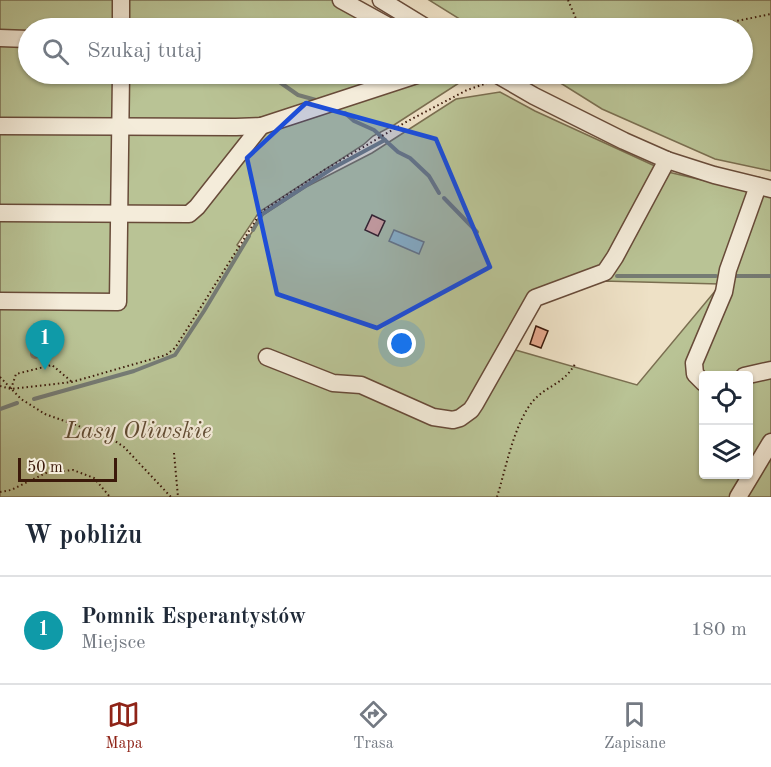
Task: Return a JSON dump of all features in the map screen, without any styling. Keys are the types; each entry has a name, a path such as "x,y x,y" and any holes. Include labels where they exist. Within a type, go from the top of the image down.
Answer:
{"street":[{"path":"121,0 121,18"},
{"path":"341,0 370,18"},
{"path":"381,0 411,18"},
{"path":"0,38 18,39"},
{"path":"0,301 118,302 121,84"},
{"path":"0,126 261,126 389,84"},
{"path":"514,84 615,137 667,160 714,175 765,187 728,270 724,292 694,363 695,374 699,380"},
{"path":"0,213 189,214 261,126"},
{"path":"267,357 333,383 361,385 433,417 453,420 460,418 475,404 535,298 605,272 667,160"},
{"path":"753,373 771,370"},
{"path":"738,497 771,442"}],"path":[{"path":"568,0 576,18"},
{"path":"751,18 771,14"},
{"path":"0,386 11,389 72,382 166,355 175,348 261,212 324,170 467,90 485,84"},
{"path":"496,497 526,411 535,399 568,375 575,364"},
{"path":"11,389 16,374 52,365 72,382"},
{"path":"0,377 21,399 45,414 109,437 124,447 171,497"},
{"path":"174,453 178,497"},
{"path":"0,492 11,490 46,473 73,470 94,478 110,497"}],"highlighted area":[{"path":"306,103 436,139 490,267 377,328 277,294 247,158"}],"green space":[{"name":"Lasy Oliwskie","path":"0,0 356,0 388,18 18,18 18,84 458,84 373,136 363,145 259,212 237,245 241,249 263,215 306,187 372,153 456,99 500,92 535,111 668,172 771,196 771,497 0,497","holes":["602,281 721,284 637,385 512,349 536,304"]},
{"path":"429,0 771,0 771,171 715,159 602,109 562,84 753,84 753,18 458,18"}],"water":[{"path":"394,230 424,242 419,254 389,241"}],"building":[{"path":"372,215 385,221 378,236 365,230"},
{"path":"536,326 548,331 541,348 530,344"}],"waterway":[{"path":"282,84 298,95 316,100"},
{"path":"345,113 354,121 374,130 398,152 410,158 429,176 439,193"},
{"path":"253,230 262,214 333,168 385,140"},
{"path":"444,198 477,232"},
{"path":"34,399 134,371 175,355 249,236"},
{"path":"617,276 716,276"},
{"path":"735,276 771,276"},
{"path":"0,409 17,403"}],"place":[{"name":"Pomnik Esperantystów","path":"45,370"}]}
